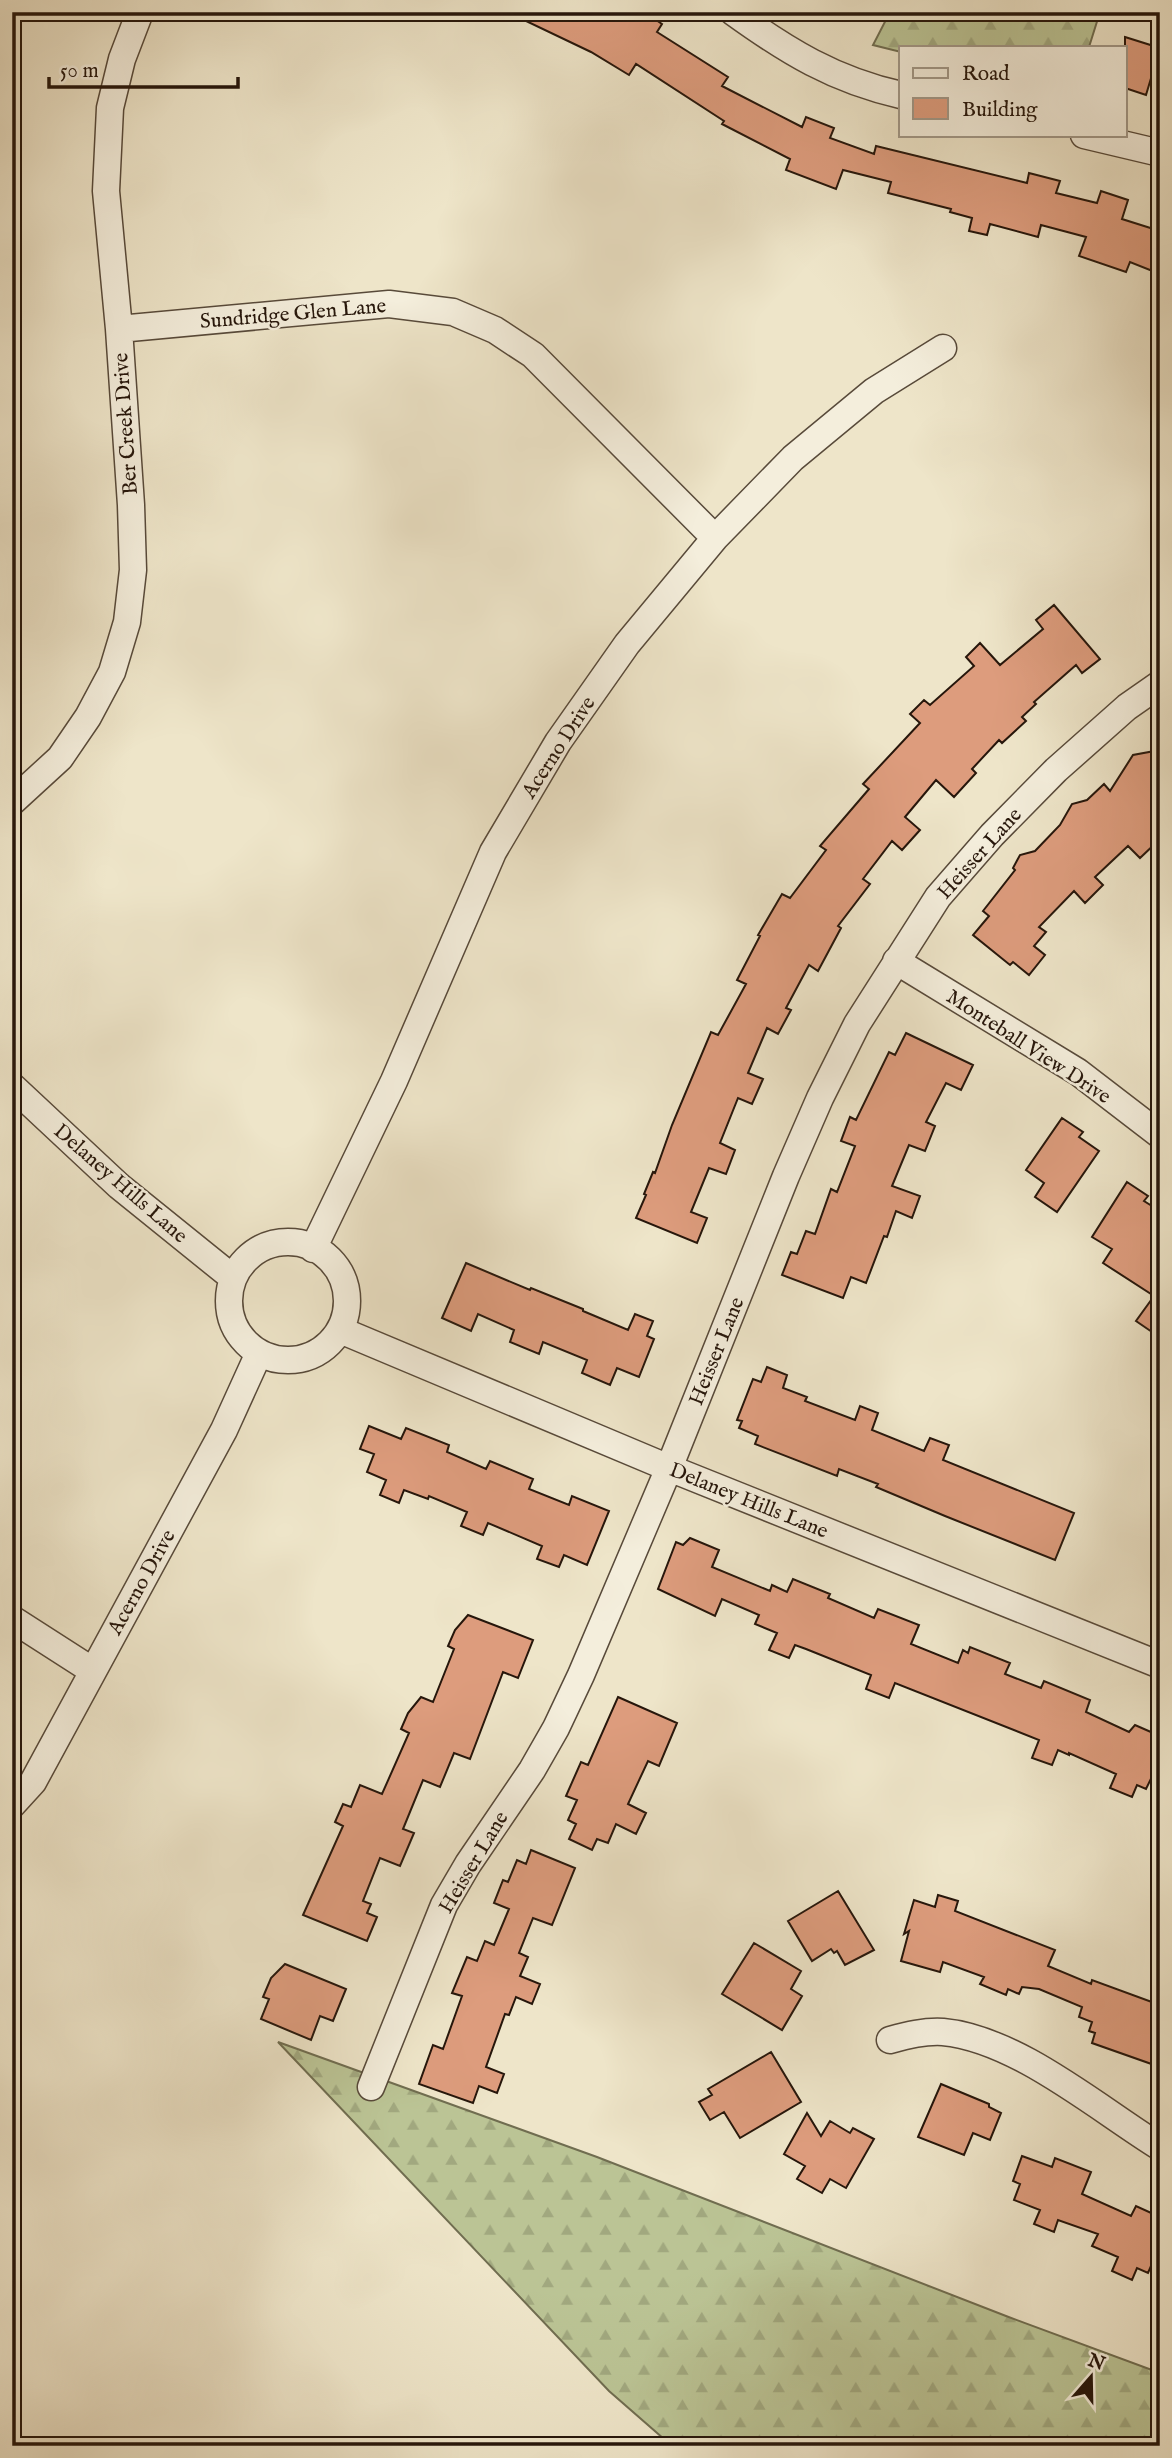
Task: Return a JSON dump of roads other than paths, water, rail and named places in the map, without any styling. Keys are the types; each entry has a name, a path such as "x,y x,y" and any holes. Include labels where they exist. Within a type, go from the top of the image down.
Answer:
{"street":[{"name":"Ber Creek Drive","path":"12,802 60,758 88,717 112,672 127,622 132,557 119,329 106,191 110,108 122,59 140,12"},
{"path":"733,12 810,63 845,78 899,94"},
{"path":"1088,136 1160,153"},
{"name":"Sundridge Glen Lane","path":"119,329 389,304 453,312 495,330 533,355 715,538"},
{"name":"Acerno Drive","path":"313,1249 394,1081 493,852 558,742 627,644 715,538 793,457 874,391 943,348"},
{"name":"Heisser Lane","path":"371,2087 444,1905 556,1728 615,1599 786,1176 820,1098 857,1024 938,897 992,835 1056,770 1127,707 1160,684"},
{"name":"Monteball View Drive","path":"896,961 1078,1072 1160,1135"},
{"name":"Delaney Hills Lane","path":"12,1086 119,1186 233,1278"},
{"path":"281,1242 302,1244 313,1249 334,1264 343,1279 347,1296 346,1314 340,1330 329,1344 316,1354 300,1359 286,1361 259,1353 237,1333 230,1315 229,1296 233,1278 244,1261 261,1248 281,1242"},
{"name":"Delaney Hills Lane","path":"340,1330 669,1468 1160,1665"},
{"name":"Acerno Drive","path":"12,1805 33,1782 224,1430 259,1353"},
{"path":"12,1619 93,1671"},
{"path":"890,2040 917,2032 943,2032 975,2039 1010,2053 1049,2074 1160,2147"}]}
